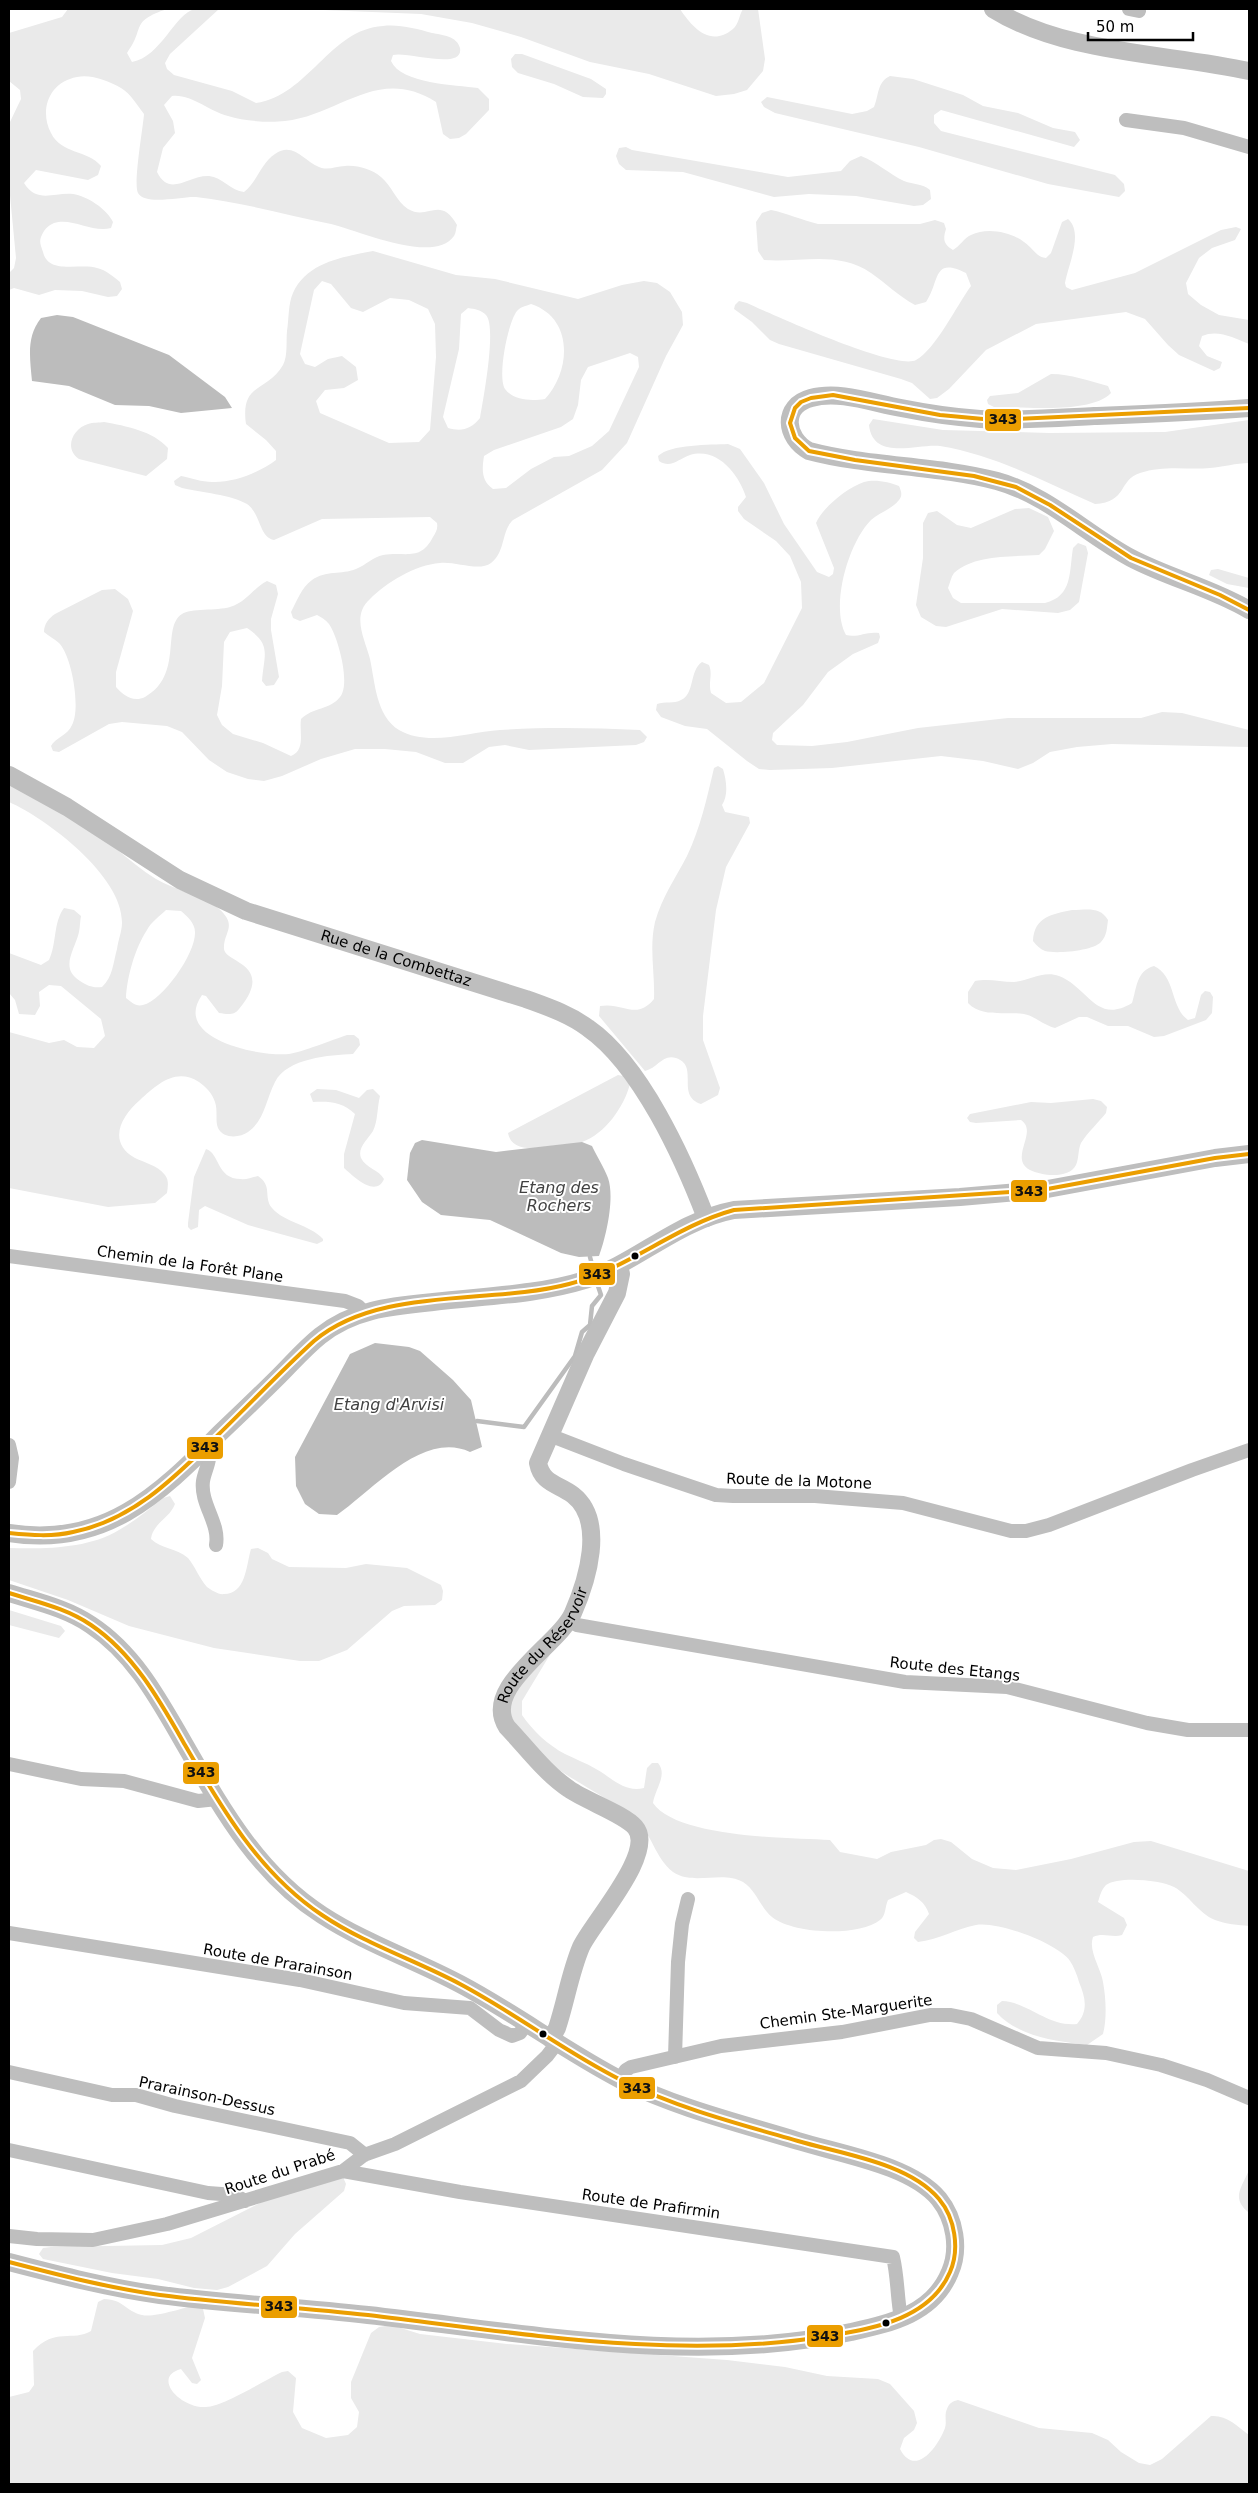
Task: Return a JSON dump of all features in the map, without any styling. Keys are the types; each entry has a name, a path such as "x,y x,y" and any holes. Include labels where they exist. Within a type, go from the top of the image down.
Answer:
{"street":[{"path":"993,9 1036,30 1069,40 1204,61 1249,71"},
{"path":"1126,120 1184,128 1249,147"},
{"path":"1249,408 1044,419 980,419 920,412 847,397 820,396 800,402 795,407 790,422 795,441 809,451 943,471 996,481 1019,489 1045,502 1131,558 1204,587 1249,610"},
{"name":"Rue de la Combettaz","path":"9,775 67,807 172,875 246,911 526,999 580,1022 608,1045 637,1079 679,1158 706,1218"},
{"path":"9,1533 51,1536 89,1530 112,1521 136,1508 158,1492 207,1447 317,1339 336,1325 364,1312 394,1306 535,1290 585,1280 618,1266 665,1236 706,1218 744,1209 960,1198 1042,1190 1205,1160 1249,1154"},
{"name":"Chemin de la Forêt Plane","path":"9,1256 345,1302 358,1306 364,1312"},
{"name":"Route du Réservoir","path":"554,2041 581,1947 591,1929 616,1897 640,1843 638,1832 632,1824 564,1785 530,1753 503,1720 503,1703 516,1678 568,1621 576,1605 588,1563 592,1534 588,1518 578,1500 548,1481 540,1471 540,1458 586,1353 617,1293 620,1280 618,1266"},
{"name":"Route de la Motone","path":"549,1435 624,1464 716,1494 733,1496 815,1496 903,1503 1011,1531 1026,1531 1049,1525 1249,1450"},
{"path":"9,1445 12,1458 9,1482"},
{"path":"207,1447 210,1453 202,1490 217,1532 216,1545"},
{"path":"9,1593 77,1616 101,1632 124,1652 150,1686 217,1799 263,1865 301,1900 357,1935 463,1985 620,2080 696,2110 889,2169 912,2178 930,2190 950,2216 955,2243 954,2261 948,2277 934,2297 920,2310 901,2318 822,2338 765,2346 692,2347 605,2342 158,2294 86,2281 9,2262"},
{"name":"Route des Etangs","path":"568,1621 577,1625 641,1638 905,1682 1007,1687 1147,1723 1188,1730 1249,1730"},
{"path":"9,1764 81,1779 124,1781 198,1802 217,1799"},
{"path":"675,2057 678,1962 688,1899"},
{"name":"Route de Prarainson","path":"9,1933 300,1980 404,2003 470,2008 499,2030 512,2036 520,2033 527,2024"},
{"name":"Chemin Ste-Marguerite","path":"620,2080 628,2068 738,2043 842,2032 930,2016 951,2015 971,2019 1038,2048 1106,2053 1153,2064 1207,2080 1249,2098"},
{"name":"Route du Prabé","path":"9,2236 37,2239 93,2240 167,2224 343,2171 365,2155 395,2144 521,2081 547,2056 554,2041"},
{"name":"Prarainson-Dessus","path":"9,2072 112,2094 136,2095 175,2106 350,2143 365,2155"},
{"path":"9,2150 208,2193 235,2195 245,2201"},
{"name":"Route de Prafirmin","path":"343,2171 460,2192 893,2258 898,2276 897,2300 901,2318"}],"shaded area":[{"path":"198,8 219,9 170,54 165,63 167,69 174,75 232,91 256,103 274,98 290,88 348,38 364,30 383,26 402,26 444,35 456,41 460,48 459,55 453,58 433,59 400,54 393,55 391,61 397,69 417,79 478,88 489,99 489,110 466,134 459,138 450,139 443,134 436,102 415,92 396,89 377,90 359,95 305,117 278,122 234,118 221,114 193,100 172,96 164,105 173,121 175,133 163,148 157,172 162,180 168,183 180,183 209,176 244,192 270,158 281,151 293,151 322,168 355,166 373,172 385,181 400,202 408,209 415,212 439,210 451,216 457,225 454,236 444,244 430,247 413,247 331,224 230,202 196,197 156,200 142,197 138,193 137,179 144,114 125,90 100,79 82,76 67,80 53,91 49,98 46,115 55,140 61,145 96,161 101,166 98,175 88,180 36,170 24,183 34,193 40,195 73,194 84,197 106,212 113,222 111,228 104,229 68,222 54,223 45,230 40,239 40,244 46,259 51,264 100,269 120,282 122,289 117,296 108,297 82,291 55,290 39,295 14,288 9,290 9,273 14,268 16,258 9,185 9,124 21,99 20,90 9,81 9,33 62,17 68,9 167,9 147,18 140,26 133,44 127,53 132,62 151,52 188,12"},
{"path":"299,9 680,9 702,33 709,36 717,36 725,34 735,27 743,9 758,9 765,59 763,71 747,90 716,96 649,74 590,62 521,37 472,23 421,14"},
{"path":"515,54 522,54 591,79 606,89 606,94 603,98 583,97 554,84 518,73 512,67 511,59"},
{"path":"890,76 913,79 963,95 983,106 1018,113 1053,128 1075,132 1080,140 1074,147 941,110 934,115 934,123 941,131 1115,175 1124,184 1125,191 1119,197 1048,184 919,147 775,113 764,107 761,102 767,97 852,114 867,111 874,107 881,85"},
{"path":"626,147 632,150 788,177 841,171 850,161 861,156 904,181 927,188 930,190 931,199 923,205 914,206 856,196 809,194 774,197 683,172 626,170 619,164 616,156 619,148"},
{"path":"771,210 818,224 920,224 935,220 944,223 946,229 945,241 947,246 953,250 971,235 991,231 1006,233 1019,238 1037,254 1046,258 1051,253 1062,222 1068,219 1073,225 1075,241 1065,283 1066,287 1072,290 1135,273 1221,230 1236,227 1241,229 1235,240 1212,248 1199,258 1186,283 1188,294 1201,305 1219,315 1249,320 1249,344 1220,334 1214,333 1202,336 1199,346 1207,356 1222,362 1220,368 1214,371 1179,355 1145,319 1126,312 1036,324 986,350 949,389 937,398 930,399 912,383 770,340 752,322 734,309 735,305 739,301 747,303 861,350 904,361 916,360 931,347 971,286 966,273 955,269 942,269 926,302 915,305 871,273 845,262 819,259 764,260 758,251 756,222 762,213"},
{"path":"373,251 456,275 495,279 578,299 622,285 644,281 657,283 670,292 682,312 683,325 666,356 627,443 602,470 513,520 509,525 499,553 491,563 480,567 440,563 411,571 385,586 370,599 364,606 360,620 381,707 391,724 410,735 436,738 488,731 553,728 640,730 647,737 644,742 636,745 529,750 505,745 489,747 463,763 445,763 416,752 355,749 321,759 282,776 264,781 248,779 227,772 209,760 182,732 167,726 122,722 109,724 59,752 53,751 51,746 53,743 68,731 72,725 76,707 74,683 68,659 59,643 44,632 45,626 55,614 102,590 115,589 128,599 133,611 116,672 116,687 132,699 145,697 157,688 164,677 168,664 173,629 176,620 182,614 236,605 267,581 276,585 278,594 271,619 271,630 279,677 274,685 266,686 262,681 265,651 255,634 247,628 230,632 224,642 222,686 217,715 222,725 233,734 263,743 291,756 299,750 301,719 311,712 331,704 340,697 343,691 344,672 333,630 325,620 317,615 300,621 293,618 291,612 300,595 308,583 317,577 356,569 383,555 418,553 428,545 436,530 437,523 430,517 322,519 274,540 265,535 255,513 247,504 225,496 182,488 175,485 174,481 181,476 208,482 229,481 262,469 276,460 276,451 246,424 245,411 251,394 277,374 285,361 290,302 293,293 307,274 317,268 338,259","holes":["322,281 331,284 351,308 363,312 390,298 409,300 428,309 435,324 436,357 430,430 419,442 389,443 320,413 316,401 325,390 344,388 358,380 356,367 342,356 328,359 315,367 305,364 300,354 314,290","531,304 545,311 555,321 561,333 564,346 560,374 554,387 545,399 529,400 518,398 509,393 503,383 502,373 507,337 514,317 521,308","468,308 475,309 486,315 489,322 490,348 480,418 470,427 458,430 448,428 443,417 459,349 461,314","630,353 638,357 639,367 609,431 592,446 569,456 554,457 531,469 506,488 493,489 489,486 484,478 484,456 494,450 561,427 573,419 578,405 581,380 588,367"]},
{"path":"1051,374 1073,376 1108,386 1111,393 1102,400 1073,407 994,407 988,404 987,400 990,396 1018,393"},
{"path":"873,419 943,430 1049,433 1165,432 1249,420 1249,463 1210,468 1167,468 1140,473 1133,476 1113,499 1095,504 1019,470 960,450 940,446 888,447 879,443 872,436 869,425"},
{"path":"104,422 147,433 155,437 168,448 167,459 146,476 79,459 72,450 71,445 74,435 88,424"},
{"path":"728,444 740,449 764,483 784,524 817,572 829,577 833,574 834,568 816,523 824,511 843,493 868,481 891,483 899,486 901,493 896,503 871,520 863,530 849,559 841,592 840,608 846,635 879,633 878,643 853,654 828,672 803,705 773,733 772,740 777,745 812,746 847,742 918,728 1008,718 1141,718 1162,712 1182,713 1249,730 1249,747 1112,744 1077,747 1050,752 1033,763 1018,769 983,761 941,756 832,768 770,770 759,769 707,729 685,726 661,717 656,710 657,704 678,701 685,697 695,671 702,662 709,665 710,668 711,693 726,703 741,702 764,683 802,608 801,582 790,556 776,541 744,519 738,511 738,507 746,497 733,472 718,459 710,455 690,455 671,464 659,461 658,456 672,449"},
{"path":"1029,508 1048,517 1054,531 1045,549 1039,555 983,559 972,562 954,573 951,578 948,588 953,598 961,603 1045,603 1054,600 1061,595 1068,582 1073,548 1078,543 1086,546 1088,553 1079,602 1070,610 1058,613 1002,609 946,627 936,626 921,617 916,605 923,558 923,523 928,513 937,511 957,525 971,528 1015,509"},
{"path":"1218,569 1249,578 1249,588 1227,584 1209,575 1211,570"},
{"path":"718,766 723,769 726,782 726,797 722,805 725,812 749,817 750,823 726,867 716,910 703,1016 703,1040 720,1088 718,1095 701,1104 693,1100 690,1094 688,1074 683,1062 671,1057 645,1071 599,1016 600,1006 608,1005 635,1010 641,1009 654,999 652,951 655,922 665,896 692,846 703,813 714,768"},
{"path":"9,784 69,814 97,833 156,879 206,900 224,914 229,924 224,943 226,954 246,967 251,974 252,983 249,994 239,1009 233,1014 219,1013 206,996 202,995 196,1010 198,1023 208,1034 223,1042 241,1048 276,1054 295,1053 347,1035 354,1035 359,1039 360,1045 353,1054 310,1059 289,1068 281,1074 275,1082 258,1122 248,1132 241,1135 228,1136 220,1132 217,1125 214,1099 199,1082 182,1076 174,1077 153,1089 133,1106 127,1114 120,1129 119,1137 126,1152 158,1169 166,1177 168,1183 167,1193 155,1203 108,1207 9,1188 9,1032 49,1043 64,1040 77,1047 94,1048 105,1036 101,1019 61,986 49,985 39,992 40,1006 35,1015 19,1014 15,1000 9,993 9,953 41,965 49,960 58,920 64,908 74,910 81,916 79,932 70,958 70,970 74,976 85,984 93,987 102,987 112,970 122,923 119,905 110,887 97,869 62,835 43,821 9,802","holes":["166,910 181,911 190,920 195,929 194,941 190,952 177,974 160,994 143,1005 134,1004 126,998 127,990 132,963 143,937 151,924"]},
{"path":"1072,910 1093,910 1105,916 1108,920 1107,928 1101,942 1083,950 1050,952 1041,949 1033,941 1037,927 1045,918"},
{"path":"1154,966 1166,977 1178,1007 1188,1020 1195,1018 1201,995 1205,991 1210,992 1213,997 1212,1013 1206,1020 1164,1036 1154,1037 1128,1026 1108,1026 1087,1017 1079,1017 1055,1028 1028,1015 980,1011 968,1003 968,992 975,981 1014,982 1053,974 1069,981 1101,1007 1109,1010 1120,1009 1132,1003 1140,976 1148,968"},
{"path":"618,1075 623,1076 630,1084 623,1102 606,1126 590,1138 576,1144 537,1148 522,1147 511,1140 508,1133"},
{"path":"317,1089 336,1090 359,1098 367,1090 373,1089 380,1096 375,1127 360,1151 363,1161 384,1179 376,1187 365,1184 344,1168 344,1154 355,1114 346,1107 336,1103 313,1102 310,1094"},
{"path":"1093,1099 1101,1101 1107,1107 1106,1113 1081,1143 1076,1165 1068,1173 1062,1174 1041,1174 1030,1170 1024,1165 1022,1152 1027,1131 1026,1125 1021,1120 976,1123 970,1122 967,1118 970,1114 1031,1102 1051,1103"},
{"path":"206,1149 214,1155 227,1175 243,1179 258,1176 263,1180 267,1188 269,1204 277,1213 311,1230 323,1241 317,1244 248,1225 205,1206 199,1210 198,1227 191,1230 188,1227 188,1223 194,1177"},
{"path":"170,1496 175,1504 173,1509 152,1533 151,1539 159,1545 179,1552 188,1558 207,1587 217,1593 231,1593 237,1589 244,1578 251,1549 258,1548 268,1553 272,1559 289,1567 346,1568 366,1564 407,1568 441,1585 443,1591 442,1600 435,1605 404,1606 392,1611 347,1650 319,1661 300,1661 214,1648 129,1626 68,1600 9,1580 9,1548 51,1548 94,1541 119,1530 163,1498"},
{"path":"9,1610 61,1626 65,1631 59,1638 9,1625"},
{"path":"551,1653 522,1701 522,1715 526,1721 541,1737 565,1754 592,1767 625,1787 644,1788 647,1768 652,1763 658,1763 662,1772 653,1803 666,1815 685,1823 709,1830 736,1834 830,1840 840,1852 877,1859 891,1852 926,1845 934,1840 941,1839 951,1842 972,1859 993,1868 1016,1870 1071,1859 1134,1842 1151,1841 1249,1871 1249,1926 1215,1920 1204,1913 1179,1890 1159,1882 1130,1880 1112,1882 1106,1885 1098,1902 1124,1918 1127,1925 1122,1935 1100,1935 1093,1937 1092,1948 1102,1977 1105,1995 1106,2015 1103,2034 1087,2045 1027,2033 1016,2028 997,2013 997,2005 1002,2001 1011,2002 1057,2022 1077,2024 1083,2014 1085,2003 1070,1961 1053,1947 1040,1941 998,1926 976,1925 918,1942 914,1938 915,1932 929,1914 920,1900 906,1892 888,1900 882,1918 870,1925 842,1931 810,1930 782,1923 772,1917 751,1889 743,1882 726,1877 690,1878 673,1872 662,1860 646,1831 636,1820 621,1808 550,1763 522,1735 512,1718 509,1709 513,1691 524,1677"},
{"path":"1249,2170 1249,2213 1240,2203 1239,2193"},
{"path":"343,2177 346,2184 344,2191 295,2234 267,2266 228,2287 217,2290 194,2288 158,2279 112,2273 43,2259 39,2254 43,2248 51,2247 162,2245 191,2238 274,2196"},
{"path":"104,2299 116,2301 136,2313 147,2316 196,2305 203,2309 205,2318 192,2358 201,2380 197,2384 192,2383 181,2369 172,2373 169,2385 179,2398 197,2406 214,2406 282,2372 288,2371 296,2378 293,2412 302,2428 326,2438 348,2435 357,2427 359,2412 351,2398 351,2382 371,2333 379,2327 391,2325 420,2334 507,2344 727,2360 785,2367 827,2376 878,2379 890,2384 914,2411 917,2423 914,2430 904,2438 900,2449 912,2461 919,2460 932,2451 945,2428 948,2407 951,2403 958,2400 1039,2428 1092,2433 1108,2440 1121,2452 1139,2463 1150,2465 1162,2459 1211,2416 1217,2416 1232,2422 1249,2435 1249,2484 9,2484 9,2397 29,2392 34,2385 33,2351 49,2339 84,2334 91,2331 98,2302"}],"water":[{"path":"57,315 73,317 169,355 225,397 232,408 181,413 149,406 115,405 69,386 32,381 30,348 36,325 41,318"},
{"name":"Etang des Rochers","path":"422,1140 496,1152 582,1142 592,1146 605,1170 611,1196 607,1228 599,1256 579,1257 561,1253 490,1220 441,1215 422,1202 407,1180 410,1153 415,1143"},
{"name":"Etang d'Arvisi","path":"375,1343 409,1347 420,1351 453,1380 471,1400 482,1447 470,1452 452,1447 434,1449 416,1456 399,1466 337,1515 319,1514 305,1504 296,1486 295,1457 350,1354"}],"waterway":[{"path":"590,1257 594,1272"},
{"path":"477,1421 524,1427 575,1356 582,1332 590,1325 592,1306 601,1295 596,1280"}],"transit line":[{"name":"343","path":"1249,408 994,420 940,415 833,395 811,398 801,402 795,408 790,423 795,438 809,451 855,460 974,476 1016,487 1050,505 1131,558 1220,595 1249,610"},
{"name":"343","path":"9,1533 33,1535 65,1534 95,1526 135,1507 187,1465 314,1341 340,1324 370,1312 402,1304 505,1294 569,1284 591,1277 632,1258 692,1226 734,1210 1042,1190 1215,1158 1249,1154"},
{"name":"343","path":"9,1593 72,1614 91,1625 120,1650 156,1695 213,1793 244,1839 280,1880 300,1899 322,1915 355,1935 460,1984 600,2069 642,2090 731,2122 874,2161 911,2177 939,2199 949,2215 955,2244 953,2263 941,2288 929,2301 899,2319 882,2325 829,2336 771,2343 714,2346 598,2342 342,2312 186,2298 103,2285 9,2262"}]}
